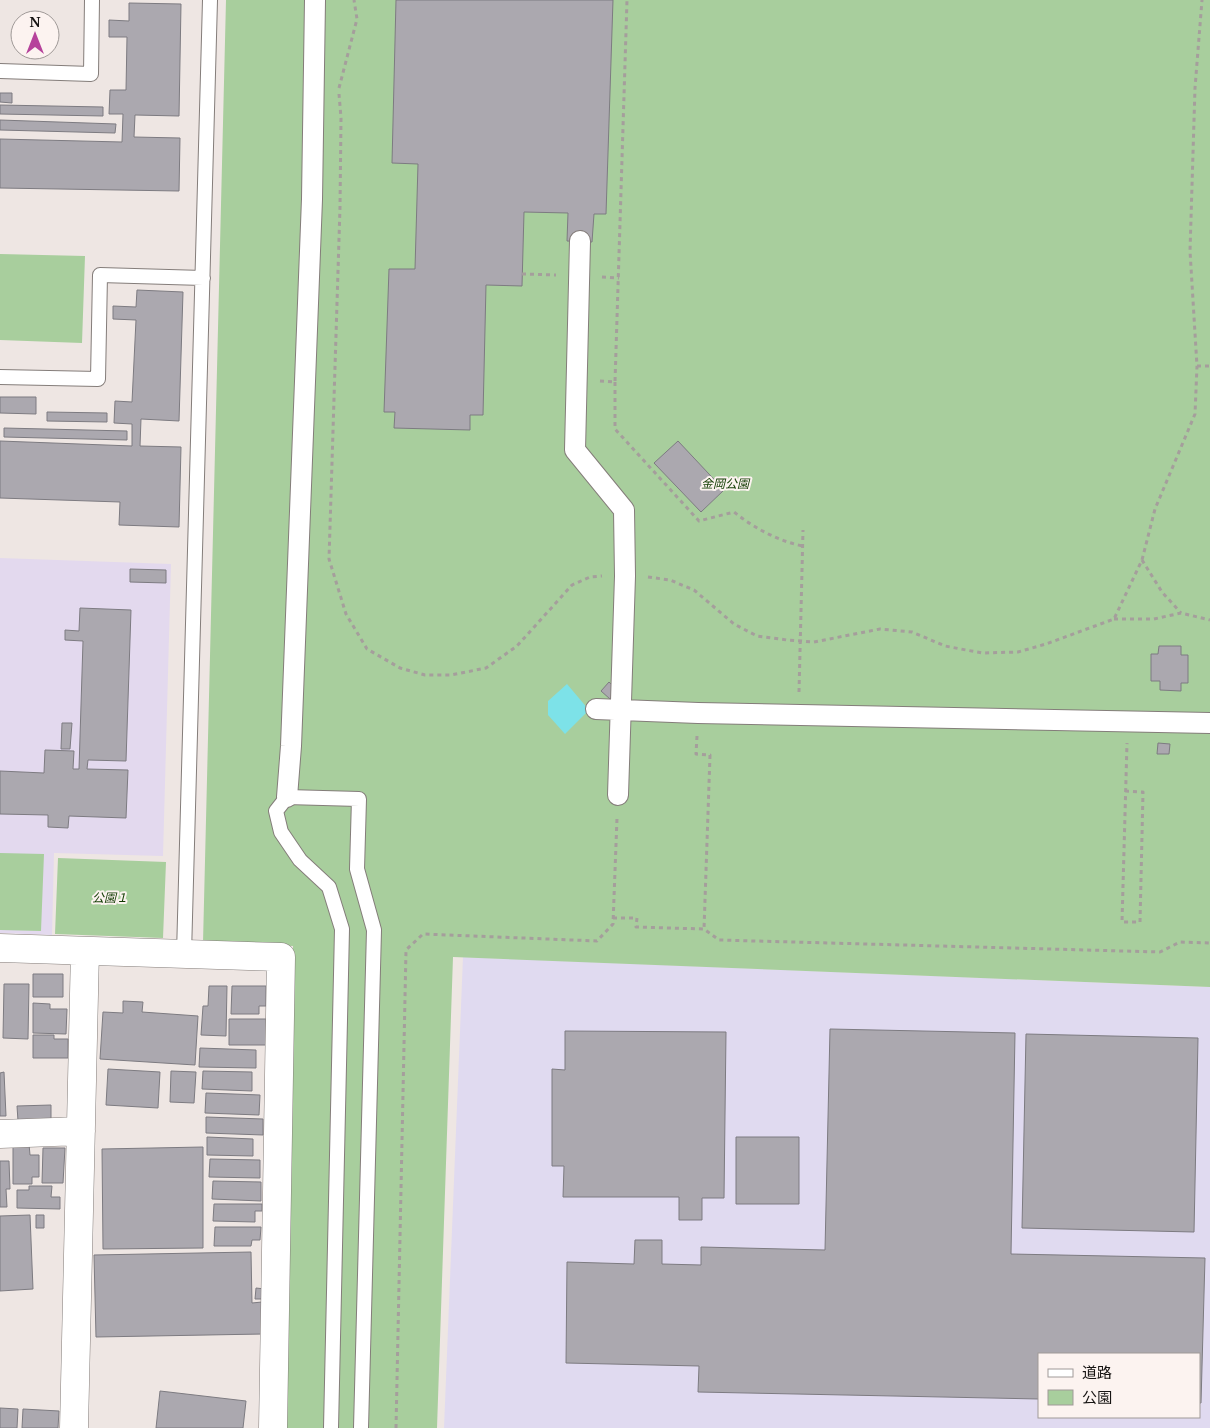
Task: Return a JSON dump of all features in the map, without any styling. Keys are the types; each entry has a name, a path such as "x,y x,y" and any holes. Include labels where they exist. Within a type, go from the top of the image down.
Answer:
{"street":[{"path":"288,797 312,199 315,0"},
{"path":"580,241 575,450 624,510 625,576 618,794"},
{"path":"596,709 698,713 1210,723"},
{"path":"0,948 281,957 273,1428"},
{"path":"74,1428 85,951"},
{"path":"0,1134 81,1131"}],"lane":[{"path":"0,71 91,74 92,0"},
{"path":"184,954 210,0"},
{"path":"0,377 98,380 100,276 202,278"},
{"path":"331,1428 342,929 329,887 300,860 281,832 276,810 288,797 359,799 357,869 374,930 361,1428"}],"path":[{"path":"354,0 357,19 338,90 341,118 340,207 329,559 346,614 367,649 400,668 425,675 451,675 486,668 517,646 572,585 590,577 625,576 670,580 694,590 734,624 757,636 814,642 880,630 912,632 945,646 982,653 1018,652 1046,644 1114,619 1154,619 1181,613 1210,620"},
{"path":"627,0 615,429 699,521 734,512 766,532 788,543 802,546"},
{"path":"1114,619 1142,560 1155,509 1195,414 1197,366 1190,251 1195,88 1202,0"},
{"path":"522,274 552,275"},
{"path":"1197,366 1210,366"},
{"path":"576,380 615,382"},
{"path":"799,715 803,530"},
{"path":"1142,560 1162,592 1181,613"},
{"path":"698,713 696,754 710,755 704,929"},
{"path":"1126,792 1143,792 1140,922 1122,922 1127,722"},
{"path":"396,1428 406,950 423,934 597,940 613,924 618,794"},
{"path":"613,918 637,918 636,927 704,929 719,940 1160,952 1180,942 1210,943"}],"shaded area":[{"path":"0,558 171,564 163,856 54,853 52,935 0,933"},
{"path":"463,957 1210,987 1210,1428 444,1428"}],"green space":[{"name":"金岡公園","path":"226,0 1210,0 1210,987 453,957 437,1428 282,1428 293,946 203,943"},
{"path":"0,254 85,256 82,343 0,340"},
{"path":"0,853 44,854 41,931 0,930"},
{"name":"公園１","path":"58,858 166,862 163,938 55,934"}],"water":[{"path":"567,684 589,710 565,734 548,715 548,701"}],"building":[{"path":"396,0 613,0 606,214 594,214 592,242 567,241 568,213 524,212 522,286 486,285 483,415 470,415 470,430 394,428 395,412 384,412 389,269 415,269 418,164 392,163"},
{"path":"129,3 181,4 179,116 135,115 134,137 180,138 179,191 0,188 0,139 122,142 123,114 109,114 110,90 126,90 127,37 109,37 109,20 129,21"},
{"path":"0,93 12,93 12,103 0,102"},
{"path":"0,105 103,107 103,116 0,114"},
{"path":"0,120 116,124 115,133 0,130"},
{"path":"137,290 183,292 179,421 141,419 140,446 181,447 179,527 119,525 120,502 0,498 0,441 132,446 132,424 114,423 115,401 132,402 136,320 113,319 113,306 136,307"},
{"path":"0,397 36,397 36,414 0,413"},
{"path":"47,412 107,413 107,422 47,421"},
{"path":"4,428 127,431 127,440 4,437"},
{"path":"678,441 724,490 701,512 654,463"},
{"path":"130,569 166,570 166,583 130,582"},
{"path":"80,608 131,610 126,761 88,760 87,769 128,770 126,818 69,816 68,828 48,827 48,815 0,814 0,771 44,773 45,750 74,751 73,769 79,769 83,641 65,640 65,630 79,631"},
{"path":"1159,646 1181,646 1181,655 1188,655 1188,683 1181,683 1181,691 1160,690 1160,681 1151,681 1151,654 1158,654"},
{"path":"609,682 618,691 610,699 601,691"},
{"path":"62,723 72,723 70,749 61,749"},
{"path":"1158,743 1170,744 1169,754 1157,754"},
{"path":"33,974 63,974 63,997 33,997"},
{"path":"4,984 29,984 28,1039 3,1038"},
{"path":"209,986 227,986 226,1036 201,1035 203,1006 208,1006"},
{"path":"232,986 266,986 266,1006 259,1006 259,1014 231,1014"},
{"path":"123,1001 143,1002 142,1012 198,1016 195,1065 100,1059 103,1012 123,1013"},
{"path":"33,1003 50,1004 50,1009 67,1009 66,1034 33,1033"},
{"path":"229,1019 266,1019 266,1045 229,1045"},
{"path":"830,1029 1015,1033 1011,1254 1205,1258 1201,1403 1200,1353 1038,1353 1038,1399 698,1392 699,1366 566,1363 567,1262 634,1264 635,1240 662,1240 662,1264 701,1265 701,1247 825,1250"},
{"path":"565,1031 726,1032 724,1198 702,1198 702,1220 679,1220 679,1197 563,1197 564,1166 552,1166 552,1069 565,1070"},
{"path":"1026,1034 1198,1038 1194,1232 1022,1228"},
{"path":"33,1035 54,1035 54,1039 68,1039 68,1058 33,1058"},
{"path":"200,1048 256,1050 256,1068 199,1067"},
{"path":"108,1069 160,1072 158,1108 106,1105"},
{"path":"171,1071 196,1072 194,1103 170,1102"},
{"path":"203,1071 252,1072 252,1091 202,1089"},
{"path":"4,1072 6,1116 0,1116 0,1073"},
{"path":"206,1093 260,1095 259,1115 205,1113"},
{"path":"51,1105 51,1119 18,1121 17,1106"},
{"path":"206,1117 263,1119 263,1135 206,1133"},
{"path":"207,1137 253,1139 253,1156 207,1155"},
{"path":"736,1137 799,1137 799,1204 736,1204"},
{"path":"29,1144 30,1155 39,1155 39,1177 32,1177 32,1184 13,1184 13,1145"},
{"path":"203,1147 203,1248 103,1249 102,1149"},
{"path":"43,1148 65,1148 63,1183 42,1183"},
{"path":"210,1159 260,1160 260,1178 209,1177"},
{"path":"0,1161 9,1161 10,1189 6,1189 7,1207 0,1207"},
{"path":"213,1181 261,1182 261,1201 212,1199"},
{"path":"29,1186 52,1186 51,1197 60,1197 60,1209 17,1208 17,1190 29,1190"},
{"path":"214,1204 262,1204 262,1211 255,1211 255,1222 213,1221"},
{"path":"30,1215 33,1289 0,1291 0,1216"},
{"path":"36,1215 44,1215 44,1228 36,1228"},
{"path":"215,1227 261,1227 260,1240 252,1240 251,1246 214,1246"},
{"path":"251,1252 252,1303 262,1302 263,1334 96,1337 94,1255"},
{"path":"256,1288 265,1289 265,1299 255,1299"},
{"path":"160,1391 246,1401 243,1428 156,1428"},
{"path":"0,1408 18,1409 17,1428 0,1428"},
{"path":"23,1409 59,1411 58,1428 22,1428"}]}
